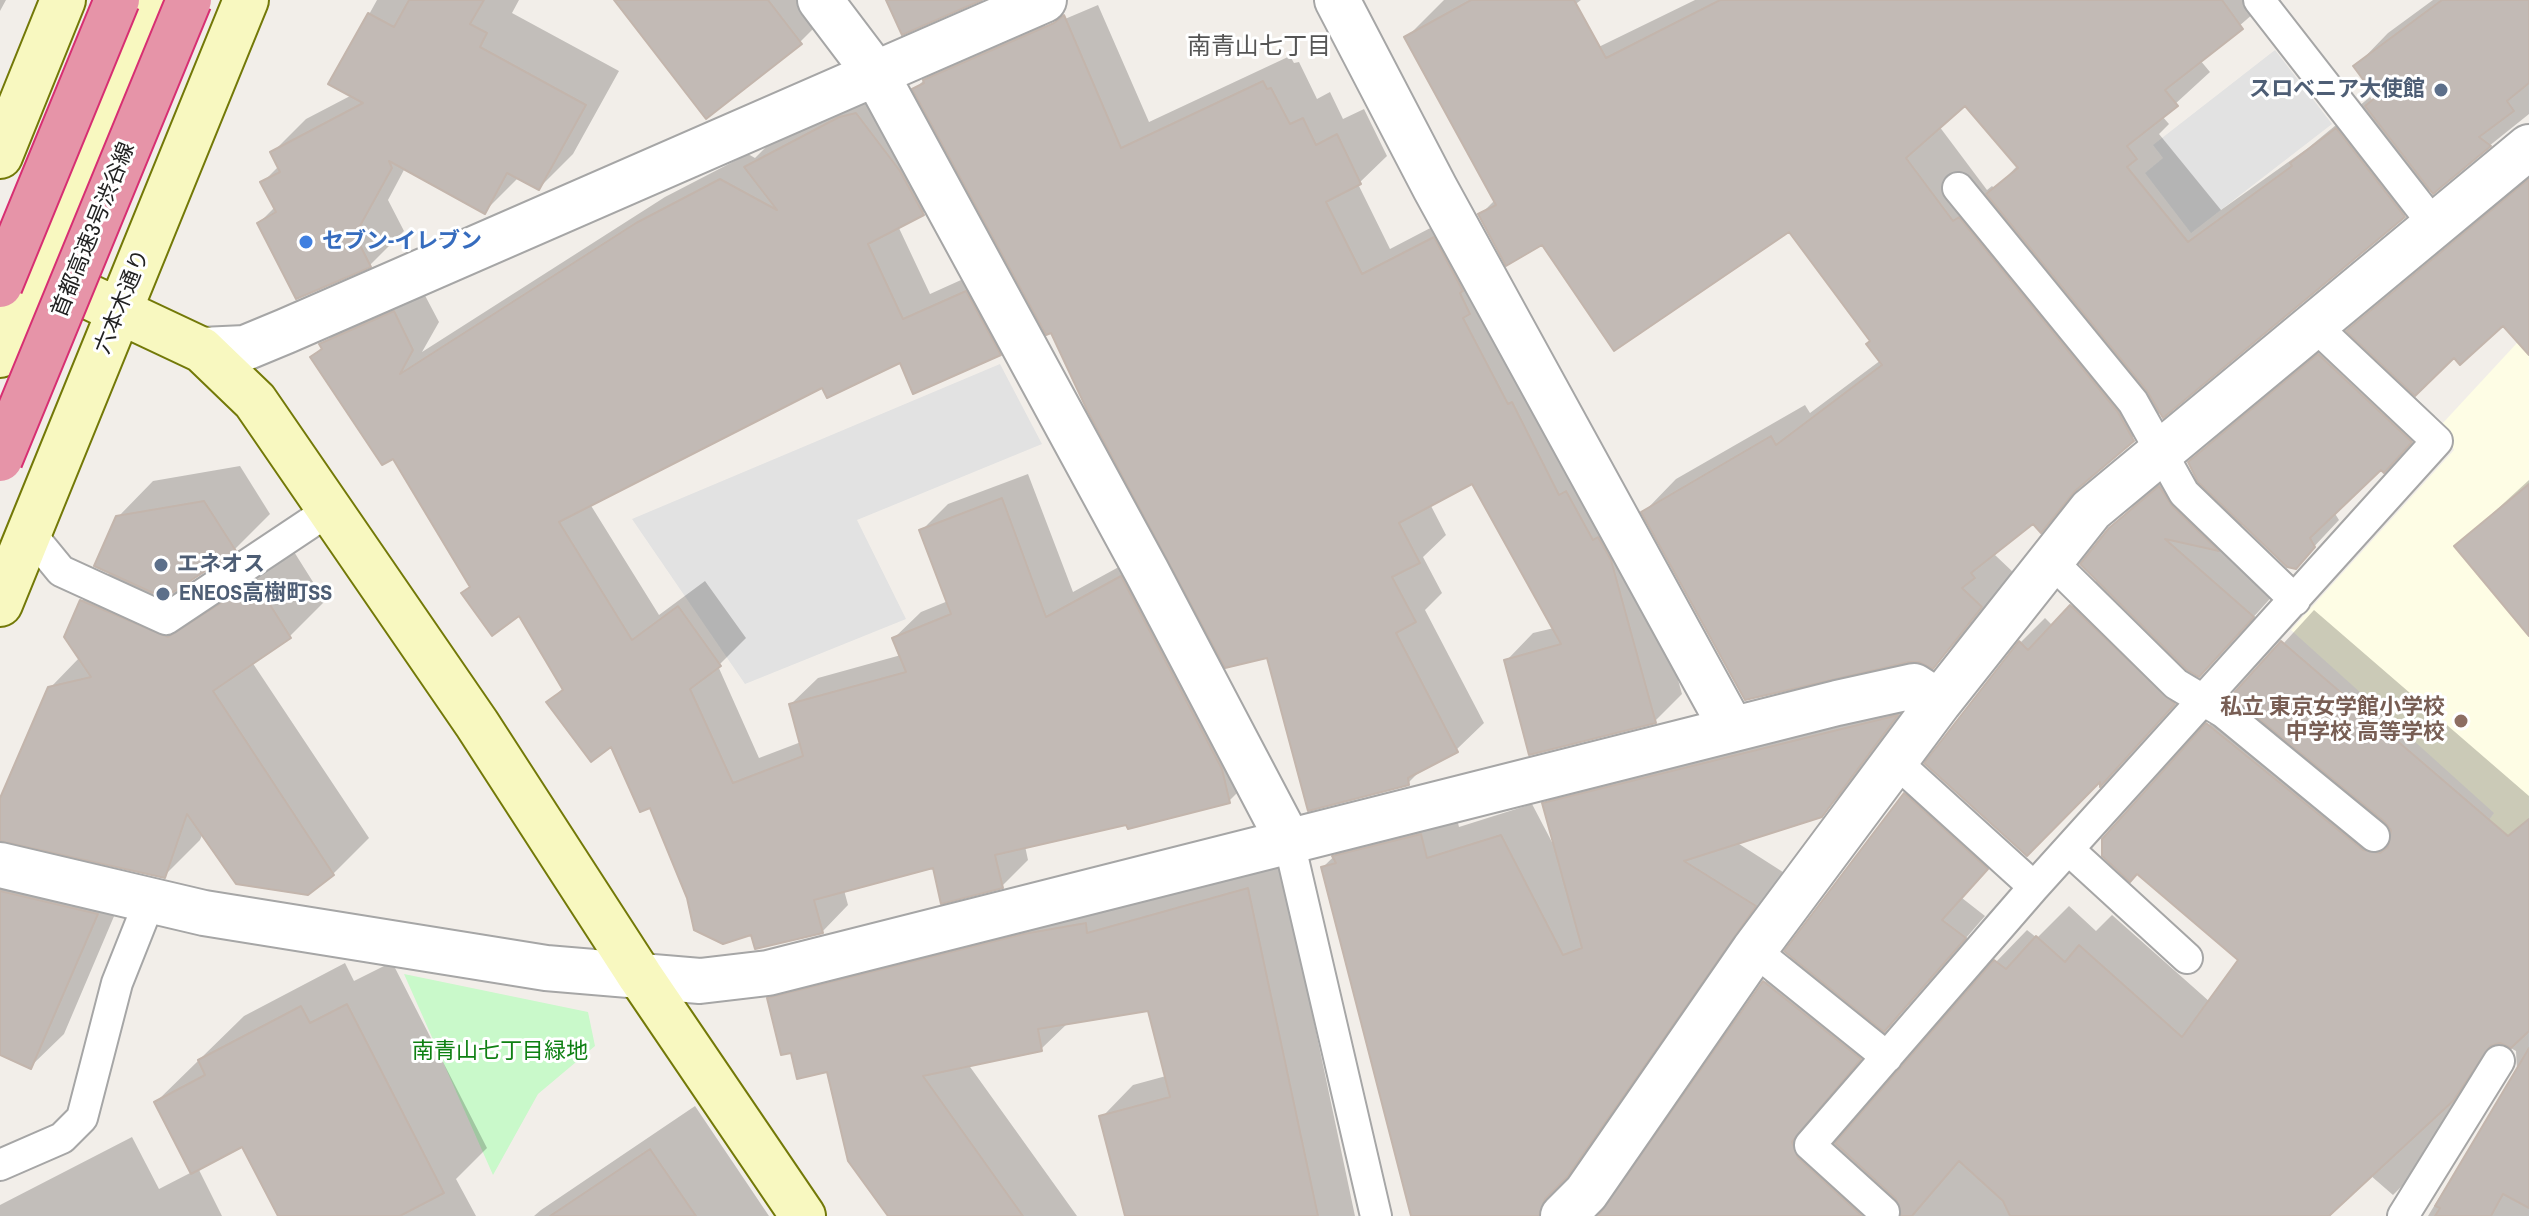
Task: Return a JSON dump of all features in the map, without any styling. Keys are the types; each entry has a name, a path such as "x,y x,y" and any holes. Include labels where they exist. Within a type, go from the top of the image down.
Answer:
{"highway":[{"path":"12,270 117,0"},
{"name":"首都高速3号渋谷線","path":"0,459 189,0"}],"main road":[{"path":"0,156 63,0"},
{"path":"0,355 12,270 148,0"},
{"path":"12,270 85,206 170,0"},
{"name":"六本木通り","path":"0,604 246,0"},
{"path":"12,270 119,312 202,350 255,401 477,724 640,976 803,1216"}],"street":[{"path":"820,0 876,74 1147,572 1289,842"},
{"path":"202,350 245,348 272,337 1044,0"},
{"path":"1337,0 1435,188 1732,729"},
{"path":"1563,1216 1586,1193 1754,950 1939,702 2091,510 2529,147"},
{"path":"0,865 204,913 546,968 700,981 768,973 1732,729 1914,686 1939,702"}],"lane":[{"path":"2259,0 2435,226"},
{"path":"1958,188 2133,402 2184,493 2295,600"},
{"path":"1884,1212 1810,1145 2034,887 2437,441 2314,325"},
{"path":"29,532 61,571 166,619 331,509"},
{"path":"2051,561 2176,684 2223,712 2374,836"},
{"path":"1895,761 2034,887"},
{"path":"1289,842 1376,1216"},
{"path":"2069,850 2187,958"},
{"path":"0,1165 62,1138 82,1118 117,983 150,900"},
{"path":"1754,950 1887,1057"},
{"path":"2403,1216 2499,1061"}],"shaded area":[{"path":"2275,50 2332,124 2191,233 2145,173 2163,158 2153,145"},
{"name":"私立 東京女学館小学校 中学校 高等学校","path":"2529,330 2529,1011 2403,939 2494,813 2291,630 2454,450 2442,424"},
{"path":"1000,364 1042,444 857,520 906,619 745,684 632,519"}],"green space":[{"name":"南青山七丁目緑地","path":"404,974 588,1012 595,1046 538,1094 493,1175"}],"building":[{"path":"409,0 484,0 470,24 487,33 480,47 586,105 539,190 507,173 485,214 389,161 392,168 355,235 371,267 296,299 257,223 276,212 260,182 280,172 270,152 363,103 328,84 368,13 394,27"},
{"path":"614,0 768,0 802,44 706,119"},
{"path":"886,0 982,0 902,35"},
{"path":"1471,0 1574,0 1606,58 1720,0 2222,0 2243,29 2165,90 2178,106 2127,146 2137,159 2127,167 2188,242 2292,166 2290,163 2336,128 2405,217 2163,418 2147,391 1986,194 2018,168 1965,106 1906,158 1953,221 1959,217 2118,412 2134,441 2075,491 2041,533 2033,524 1971,573 1975,578 1962,588 1982,607 1933,669 1919,662 1909,662 1745,700 1641,512 1771,436 1776,445 1882,365 1866,344 1870,341 1789,232 1614,351 1542,245 1506,266 1478,214 1496,205 1404,37"},
{"path":"2442,0 2529,0 2529,83 2507,101 2514,111 2479,137 2491,146 2433,194 2365,106 2376,97 2353,66"},
{"path":"1064,15 1121,148 1263,81 1267,89 1271,88 1290,124 1303,118 1316,145 1337,134 1361,184 1326,202 1362,274 1434,237 1463,291 1460,293 1470,314 1463,318 1508,404 1512,402 1559,495 1566,491 1593,540 1598,537 1611,560 1656,723 1529,755 1504,660 1561,644 1472,484 1399,523 1420,563 1392,577 1416,622 1396,633 1458,752 1408,778 1409,785 1308,811 1267,658 1225,668 1087,410 1051,333 1046,335 912,89 924,83 923,80 1054,23"},
{"path":"856,113 900,171 924,215 868,244 903,319 966,291 1001,355 913,394 900,363 827,398 822,388 559,522 632,640 678,606 721,666 690,689 733,783 803,756 789,704 906,672 892,638 951,614 919,530 1002,498 1046,617 1121,576 1222,769 1230,803 1128,829 1126,825 995,855 1003,888 941,904 933,868 814,900 823,933 755,949 751,935 723,944 694,930 687,898 650,808 640,812 611,747 591,762 546,702 563,690 519,616 492,636 461,593 470,587 393,459 382,465 310,357 322,349 319,344 394,311 413,350 400,374 636,223 720,179 777,210 744,167 839,117"},
{"path":"2529,179 2529,355 2503,326 2460,365 2454,358 2415,396 2346,331"},
{"path":"2318,354 2412,442 2384,473 2381,470 2310,538 2315,547 2296,569 2287,567 2198,482 2188,462"},
{"path":"2529,484 2529,636 2454,546"},
{"path":"2159,486 2172,506 2219,551 2165,539 2254,617 2199,677 2187,670 2080,564 2109,528"},
{"path":"204,501 236,551 164,598 94,566 116,516"},
{"path":"255,581 291,638 213,691 334,875 308,895 236,884 187,814 165,878 0,841 0,798 48,687 91,677 64,637 80,600 168,637"},
{"path":"2070,605 2175,704 2100,787 2100,782 2027,856 1924,763 2019,641 2028,650"},
{"path":"2281,641 2508,836 2529,819 2529,1031 2511,1048 2500,1043 2490,1046 2453,1101 2329,1216 2010,1216 2003,1201 1959,1161 1912,1216 1901,1216 1896,1199 1835,1143 1994,960 2006,969 2036,936 2065,962 2079,945 2182,1037 2238,960 2137,874 2130,882 2102,856 2102,839 2206,723 2363,850 2380,853 2388,847 2391,830 2385,822 2231,696"},
{"path":"1898,715 1822,817 1684,861 1756,906 1567,1177 1545,1199 1539,1216 1411,1216 1321,867 1336,863 1332,856 1421,834 1427,858 1501,835 1563,955 1582,948 1542,803"},
{"path":"1904,793 1988,869 1942,920 1966,938 1884,1032 1784,951"},
{"path":"1248,888 1318,1216 1125,1216 1099,1116 1170,1097 1148,1011 1038,1029 1042,1051 923,1076 1023,1216 888,1216 848,1161 827,1072 797,1079 791,1053 781,1055 767,998 1023,934 1086,923 1087,933"},
{"path":"0,891 98,914 31,1069 0,1055"},
{"path":"1763,981 1861,1059 1792,1142 1798,1158 1862,1216 1598,1216"},
{"path":"347,1004 444,1193 400,1216 278,1216 242,1147 191,1174 154,1102 205,1075 198,1060 301,1006 310,1023"},
{"path":"2529,1048 2529,1208 2503,1194 2491,1216 2435,1216 2440,1208 2435,1206"},
{"path":"650,1149 696,1216 550,1216"}],"place":[{"name":"スロベニア大使館","path":"2441,90"},
{"name":"セブン-イレブン","path":"306,242"},
{"name":"エネオス","path":"161,565"},
{"name":"ENEOS高樹町SS","path":"163,594"},
{"name":"私立 東京女学館小学校 中学校 高等学校","path":"2461,721"}],"district":[{"name":"南青山七丁目","path":"1259,48"}]}
